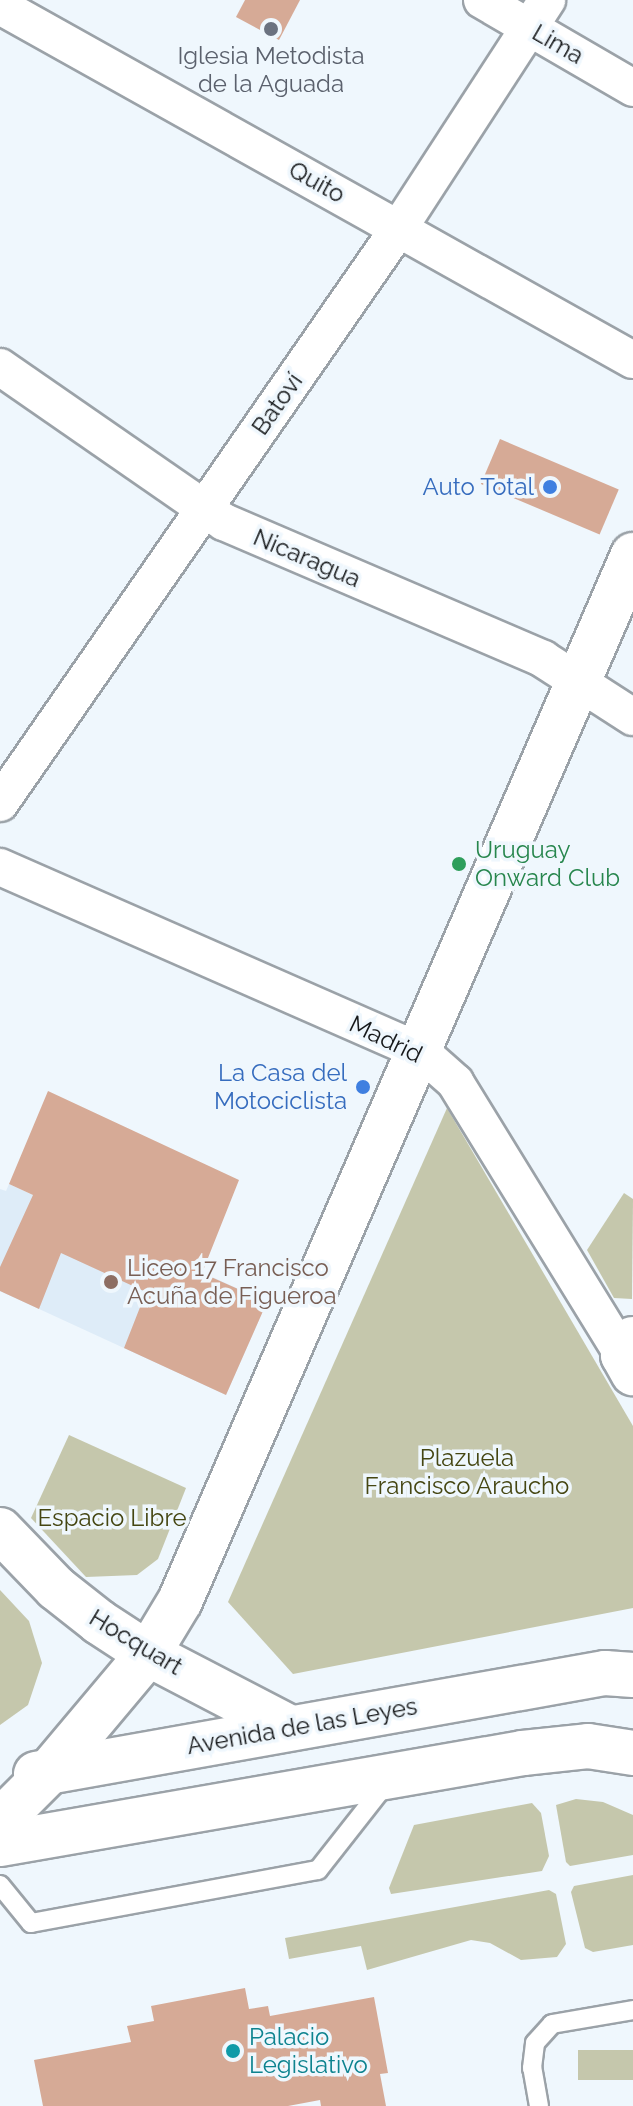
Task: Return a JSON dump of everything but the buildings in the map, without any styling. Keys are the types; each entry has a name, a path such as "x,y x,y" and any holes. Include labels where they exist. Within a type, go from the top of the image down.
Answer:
{"main road":[{"path":"0,1821 49,1772 148,1654 180,1601 633,555"},
{"name":"Hocquart","path":"0,1530 56,1588 148,1654 290,1728"},
{"name":"Avenida de las Leyes","path":"0,1780 624,1670"},
{"path":"515,1689 588,1746"},
{"path":"0,1844 392,1776 588,1746 633,1753"}],"street":[{"name":"Lima","path":"482,0 540,14 633,88"},
{"name":"Quito","path":"0,6 633,360"},
{"name":"Batoví","path":"0,803 399,228 540,14"},
{"name":"Nicaragua","path":"0,367 224,522 543,659 633,717"},
{"name":"Madrid","path":"0,867 420,1051 455,1082 630,1356"}],"lane":[{"path":"0,1885 31,1923 318,1870 392,1776"},
{"path":"539,2106 532,2068 535,2043 552,2024 633,2010"}],"shaded area":[{"name":"Liceo 17 Francisco Acuña de Figueroa","path":"9,1184 267,1302 226,1395 0,1291 0,1189 6,1191"}],"green space":[{"name":"Plazuela Francisco Araucho","path":"447,1108 633,1426 633,1608 293,1674 228,1602"},
{"path":"624,1193 633,1199 632,1299 614,1298 587,1250"},
{"name":"Espacio Libre","path":"69,1435 186,1488 158,1559 137,1575 86,1577 31,1518"},
{"path":"0,1590 29,1621 42,1663 28,1705 0,1725"},
{"path":"576,1799 603,1802 633,1815 633,1855 570,1866 566,1862 556,1805"},
{"path":"532,1803 541,1813 549,1856 542,1871 391,1894 389,1888 414,1825"},
{"path":"633,1875 633,1945 593,1952 585,1948 571,1892 574,1886"},
{"path":"549,1890 556,1894 566,1944 557,1957 521,1960 490,1943 471,1940 367,1970 361,1946 289,1959 285,1938"},
{"path":"578,2050 633,2050 633,2080 578,2080"}],"place":[{"name":"Iglesia Metodista de la Aguada","path":"271,29"},
{"name":"Auto Total","path":"550,487"},
{"name":"Uruguay Onward Club","path":"459,864"},
{"name":"La Casa del Motociclista","path":"363,1087"},
{"name":"Liceo 17 Francisco Acuña de Figueroa","path":"111,1282"},
{"name":"Palacio Legislativo","path":"233,2051"}]}
